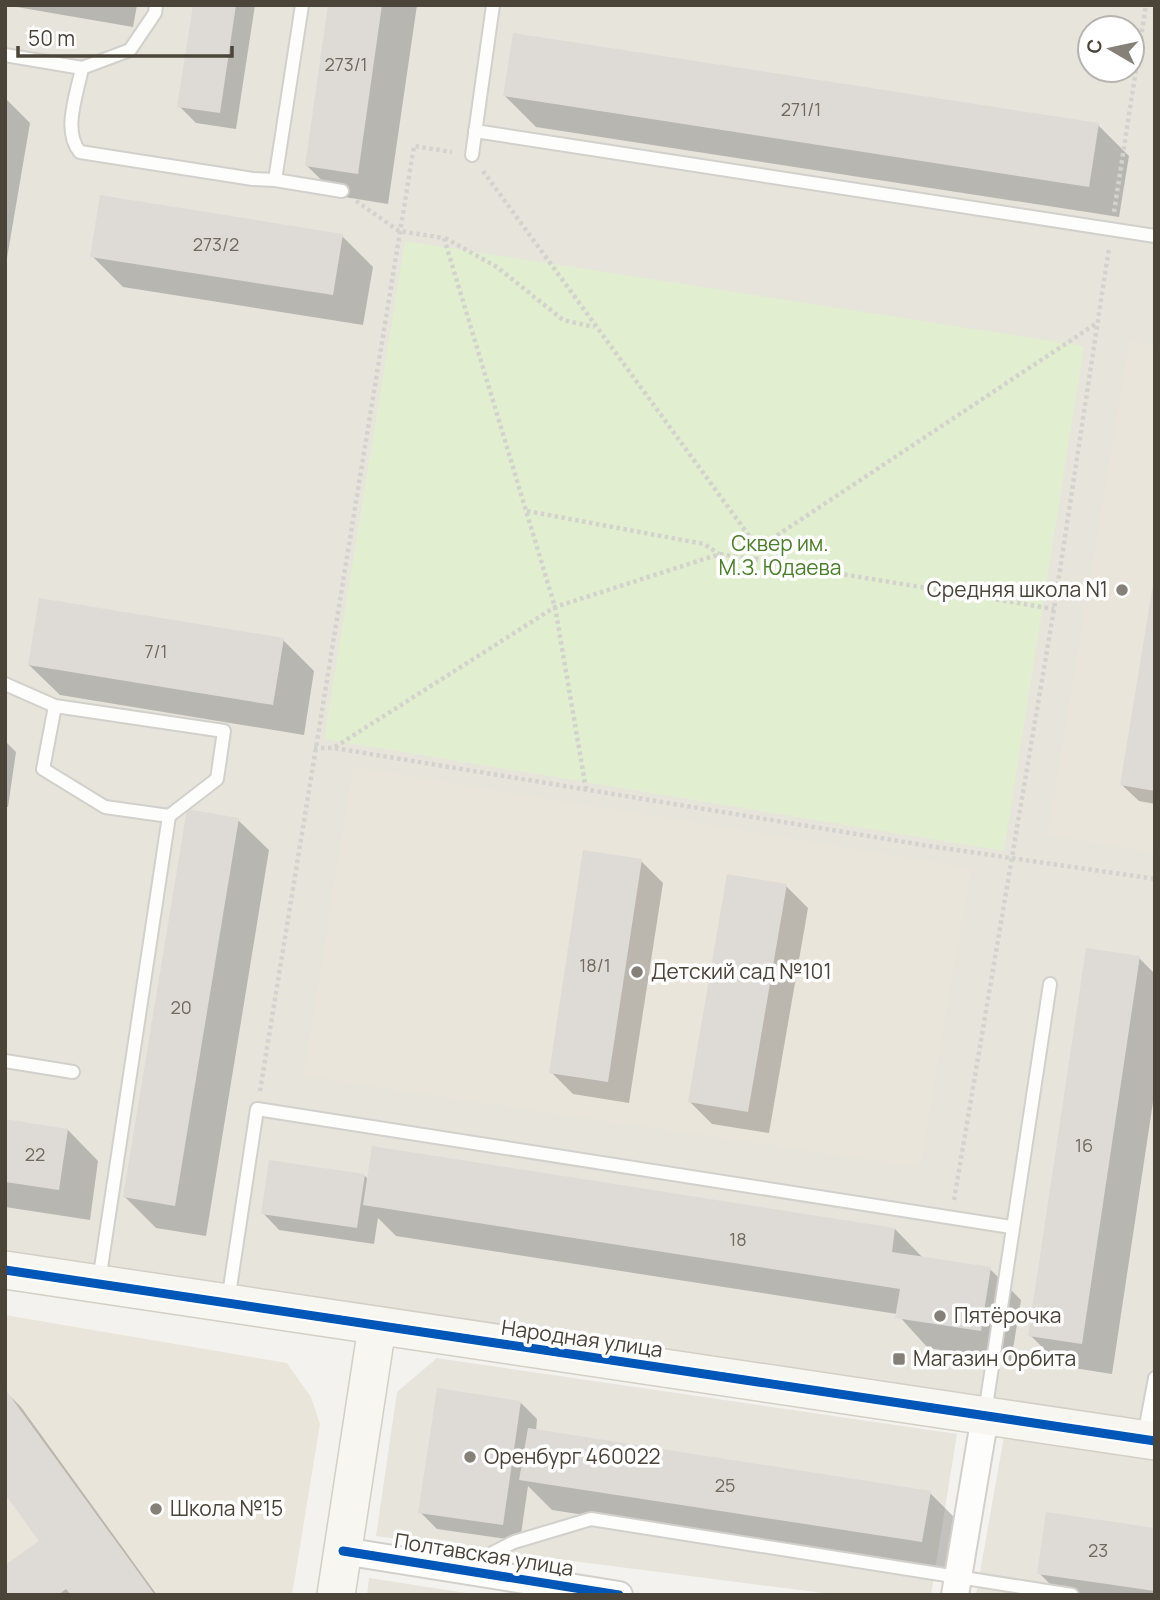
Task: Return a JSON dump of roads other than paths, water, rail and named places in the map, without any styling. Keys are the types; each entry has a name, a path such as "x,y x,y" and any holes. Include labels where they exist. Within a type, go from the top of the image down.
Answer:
{"street":[{"name":"Народная улица","path":"5,1270 1149,1440"},
{"path":"336,1595 377,1327"},
{"path":"957,1585 985,1416"},
{"name":"Полтавская улица","path":"343,1551 619,1595"}],"lane":[{"path":"5,55 82,68 130,50 155,13 156,5"},
{"path":"275,180 302,5"},
{"path":"472,155 493,5"},
{"path":"82,68 71,125 72,142 80,152 342,191"},
{"path":"475,131 1155,236"},
{"path":"5,684 55,706 224,730 217,779 169,816 98,1284"},
{"path":"55,706 43,769 105,807 169,816"},
{"path":"985,1416 1011,1227 1050,984"},
{"path":"5,1061 73,1072"},
{"path":"228,1305 257,1109 1011,1227"},
{"path":"1149,1440 1155,1378"},
{"path":"461,1570 514,1542 591,1519 957,1585 1072,1595"}],"place":[{"name":"Средняя школа N1","path":"1122,590"},
{"name":"Детский сад №101","path":"637,972"},
{"name":"Пятёрочка","path":"940,1316"},
{"name":"Магазин Орбита","path":"899,1359"},
{"name":"Оренбург 460022","path":"470,1457"},
{"name":"Школа №15","path":"156,1509"}],"park label":[{"name":"Сквер им. М.З. Юдаева","path":"780,556"}]}
